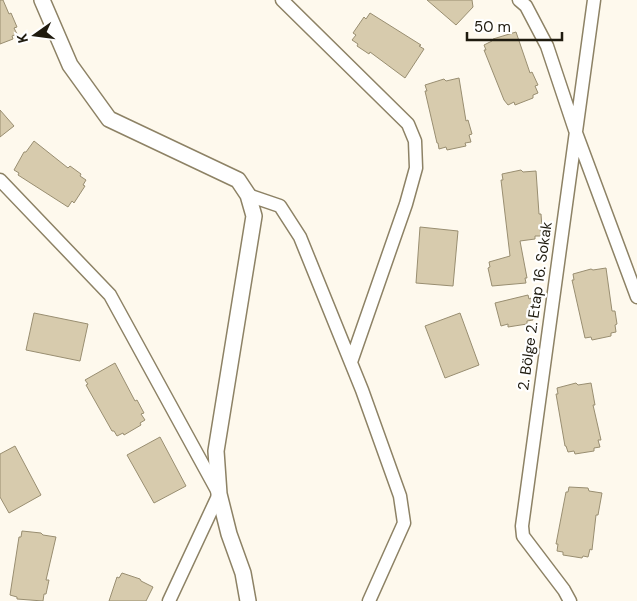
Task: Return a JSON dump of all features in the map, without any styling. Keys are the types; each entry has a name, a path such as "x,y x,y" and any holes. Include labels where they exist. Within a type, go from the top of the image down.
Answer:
{"street":[{"path":"42,0 70,65 109,119 238,180 248,195 254,216 216,451 219,494 243,573 248,601"},
{"path":"282,0 408,124 415,141 416,168 406,204 351,362"},
{"path":"519,0 526,6 547,46 637,297"},
{"name":"2. Bölge 2. Etap 16. Sokak","path":"570,601 564,590 523,536 522,526 594,0"},
{"path":"0,180 110,295 219,494"},
{"path":"248,195 280,206 300,237 362,390 400,496 404,523 369,601"},
{"path":"169,601 219,494"}],"building":[{"path":"0,0 3,0 9,14 11,13 17,27 14,28 17,34 12,36 13,39 0,44"},
{"path":"427,0 472,0 473,7 456,25"},
{"path":"370,13 421,45 419,46 424,49 405,78 370,52 369,54 357,46 358,44 352,40 356,35 353,33 364,17 366,19"},
{"path":"516,32 530,73 532,72 538,85 535,86 538,93 533,95 533,98 515,105 514,102 508,105 504,100 484,50 486,50 484,45 493,39"},
{"path":"459,78 466,121 468,120 472,134 469,135 471,142 465,143 466,146 447,150 446,147 439,149 425,85 444,79 446,81"},
{"path":"0,110 14,126 0,137"},
{"path":"34,141 68,168 70,166 81,174 80,176 86,180 83,185 85,186 74,203 72,201 68,207 18,175 19,173 14,170 24,152"},
{"path":"521,170 523,172 536,171 539,214 541,214 541,236 535,236 535,239 520,241 527,278 525,278 526,283 492,286 488,268 490,267 489,262 510,256 501,180 503,180 502,174"},
{"path":"420,227 458,231 453,286 416,283"},
{"path":"606,268 612,311 615,311 616,332 611,333 611,336 592,340 591,337 585,338 572,280 574,280 573,274 591,269"},
{"path":"528,295 529,299 531,298 534,312 531,313 533,320 527,321 527,324 508,327 508,324 501,326 495,303"},
{"path":"34,313 88,324 80,361 26,350"},
{"path":"460,313 479,365 445,378 425,326"},
{"path":"115,363 135,401 137,400 144,413 141,414 145,420 140,423 141,425 124,435 123,433 117,436 112,431 85,380"},
{"path":"576,383 578,385 591,383 595,405 593,405 601,440 598,440 600,447 594,448 594,451 575,454 574,451 568,452 565,446 556,394 558,394 557,388"},
{"path":"160,437 186,486 154,503 127,455"},
{"path":"15,446 41,495 9,513 0,497 0,454"},
{"path":"569,487 588,488 589,491 602,493 598,515 596,515 592,550 590,549 588,557 563,555 563,552 557,551 558,544 556,544 566,492 568,492"},
{"path":"22,531 56,537 46,580 49,580 43,601 17,599 17,597 10,595 19,537 21,537"},
{"path":"122,573 140,579 153,587 146,601 109,601 117,577 119,578"}]}
